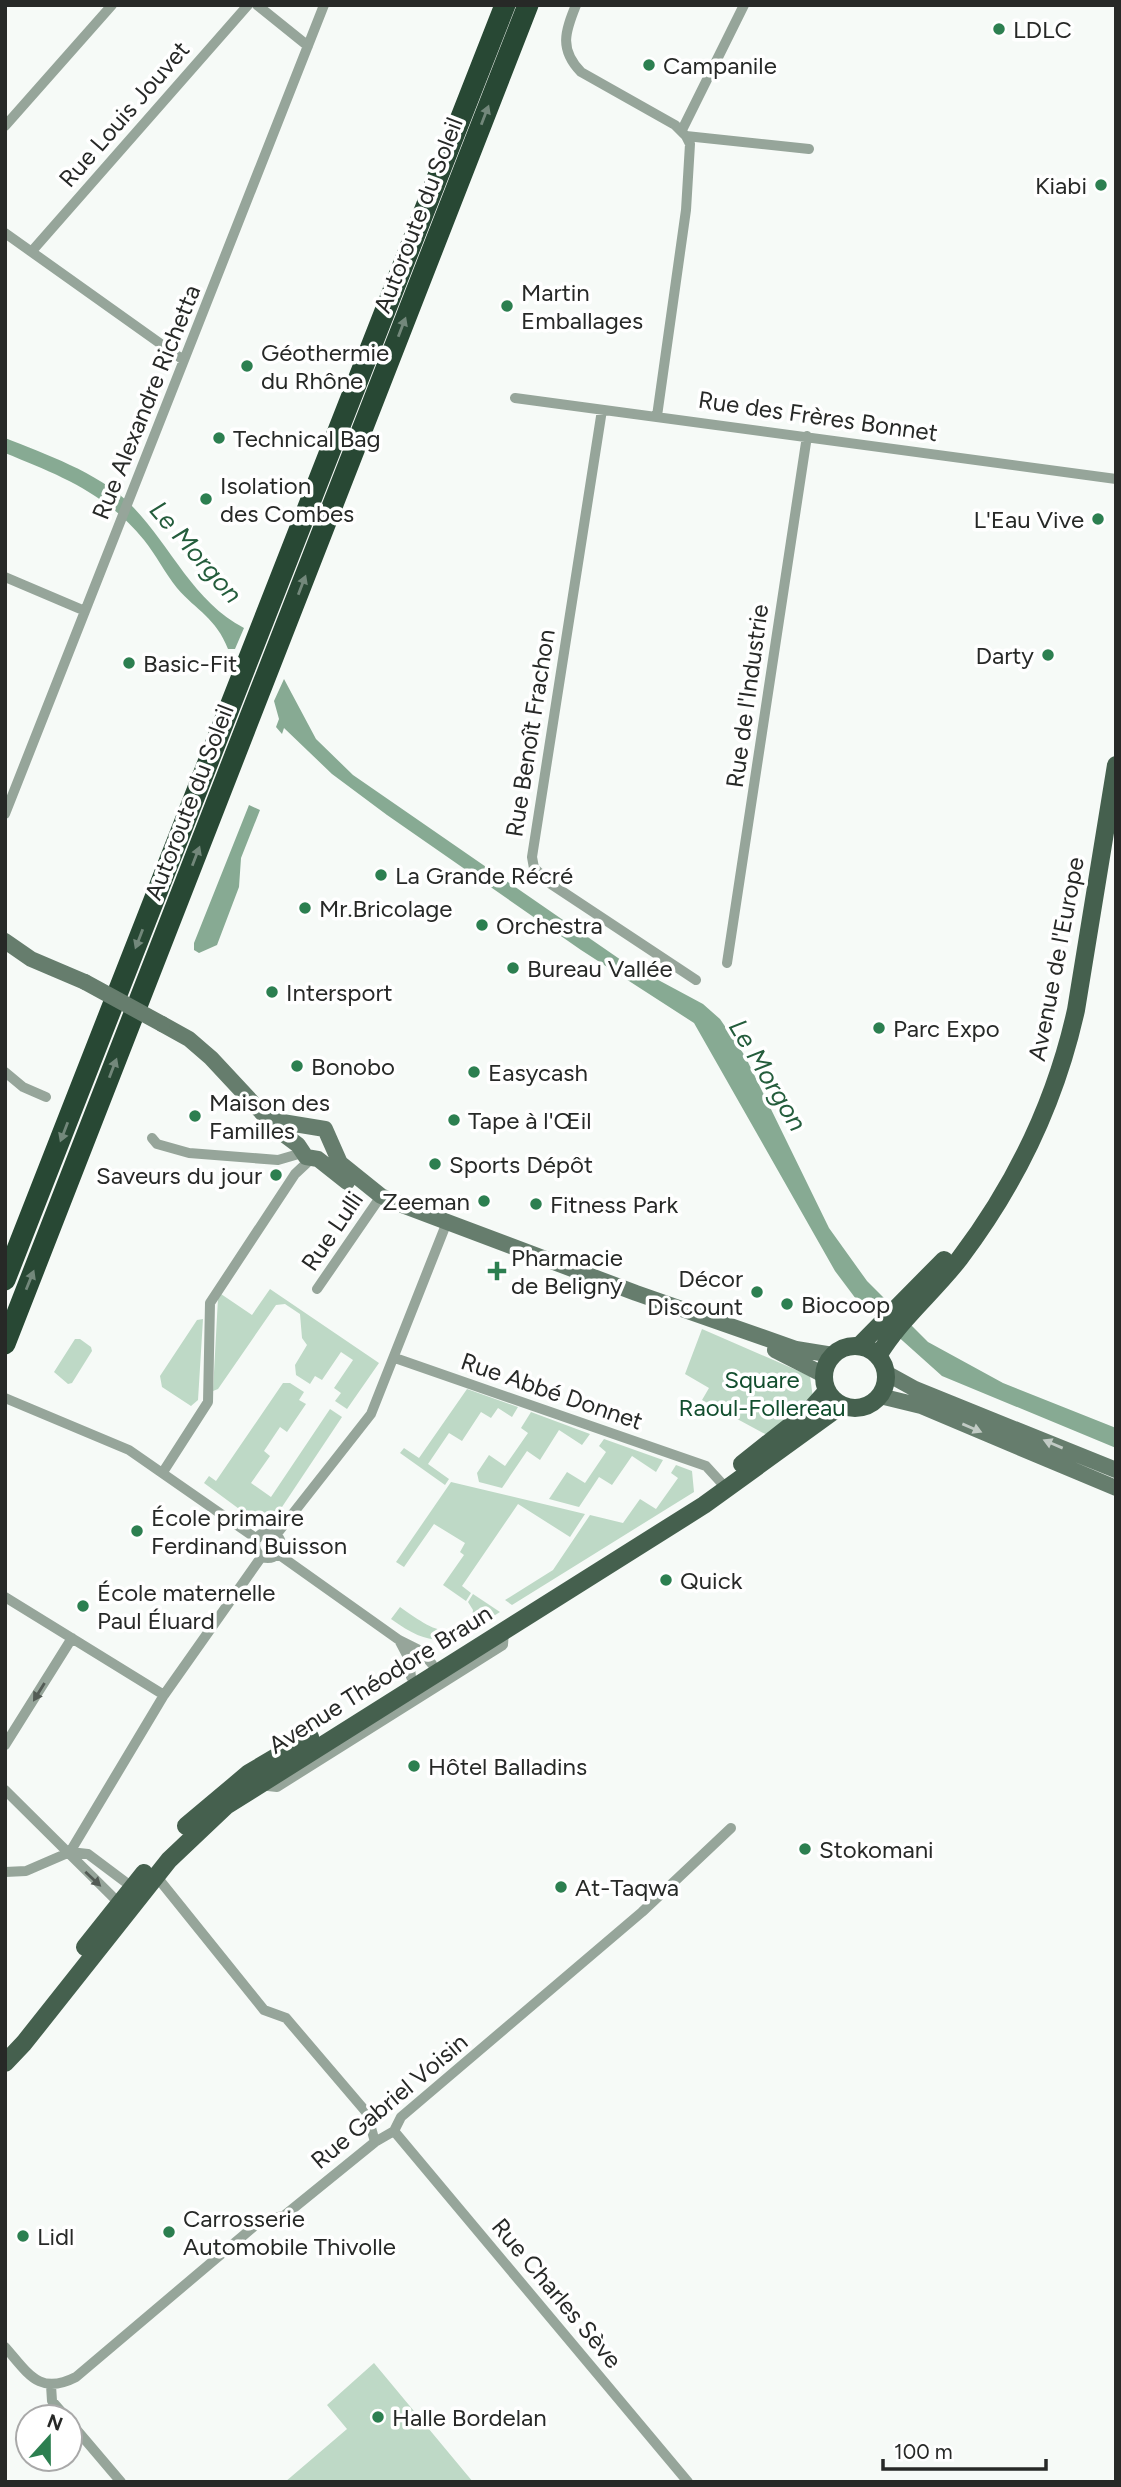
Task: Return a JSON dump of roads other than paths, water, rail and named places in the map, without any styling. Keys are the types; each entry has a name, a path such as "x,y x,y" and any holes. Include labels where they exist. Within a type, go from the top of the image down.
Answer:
{"highway":[{"name":"Autoroute du Soleil","path":"5,1280 505,5"},
{"name":"Autoroute du Soleil","path":"5,1344 528,5"}],"main road":[{"name":"Avenue de l'Europe","path":"859,1346 883,1332 948,1255 981,1228 1032,1142 1068,1048 1116,765"},
{"name":"Avenue de l'Europe","path":"878,1356 883,1332"},
{"path":"859,1346 878,1356 886,1373 880,1396 862,1407 842,1405 825,1383 833,1355 845,1348 859,1346"},
{"name":"Avenue Théodore Braun","path":"5,2063 24,2043 186,1826 213,1800 249,1773 411,1677 436,1674 724,1485 809,1411 825,1383"},
{"name":"Avenue Théodore Braun","path":"137,1891 157,1877 198,1831 256,1784 504,1631 842,1405"},
{"name":"Avenue Théodore Braun","path":"5,2049 124,1908"}],"street":[{"path":"5,126 112,5"},
{"name":"Rue Louis Jouvet","path":"32,251 248,5"},
{"path":"257,5 308,46"},
{"name":"Rue Alexandre Richetta","path":"5,814 324,5"},
{"path":"576,5 564,46 572,64 581,72 684,133 809,149"},
{"path":"657,416 687,210 691,156 684,133 744,5"},
{"path":"5,233 183,359"},
{"name":"Rue des Frères Bonnet","path":"515,398 1116,478"},
{"name":"Rue Benoît Frachon","path":"602,410 532,857 534,868 551,884 696,980"},
{"name":"Rue de l'Industrie","path":"727,963 807,436"},
{"path":"5,578 85,611"},
{"path":"5,941 31,959 85,982 199,1047 307,1154 368,1194 381,1196 796,1349 833,1355"},
{"path":"5,955 31,959"},
{"path":"5,1072 23,1087 46,1097"},
{"path":"270,1120 325,1129 340,1163 381,1196"},
{"path":"307,1128 300,1135 307,1154"},
{"path":"152,1138 157,1144 189,1153 278,1160 331,1147"},
{"path":"163,1472 208,1402 210,1303 307,1154"},
{"name":"Rue Lulli","path":"317,1289 381,1196"},
{"path":"276,1535 371,1415 447,1222"},
{"path":"704,1316 825,1383"},
{"name":"Rue Abbé Donnet","path":"395,1359 706,1466 724,1485"},
{"path":"886,1373 915,1389 1116,1470"},
{"path":"880,1396 921,1406 1116,1488"},
{"path":"9,1400 130,1450 257,1539"},
{"path":"263,1533 276,1535 281,1542 278,1554 270,1558 262,1556 255,1546 257,1539 263,1533"},
{"path":"278,1554 399,1640 421,1651 436,1674"},
{"path":"70,1852 164,1695 262,1556"},
{"path":"5,1597 164,1695"},
{"path":"5,1745 72,1638"},
{"path":"399,1640 409,1659 411,1677"},
{"path":"5,1790 124,1908"},
{"name":"Rue Gabriel Voisin","path":"55,2385 76,2377 258,2223 285,2215 374,2142 394,2131 401,2117 633,1920 731,1828"},
{"path":"5,1872 26,1871 70,1852 88,1854 137,1891"},
{"path":"157,1877 264,2010 286,2018 367,2113 374,2142"},
{"name":"Rue Charles Sève","path":"394,2131 688,2482"},
{"path":"5,2347 30,2375 55,2385 54,2403"},
{"path":"84,2438 121,2482"}],"place":[{"name":"LDLC","path":"999,29"},
{"name":"Campanile","path":"649,65"},
{"name":"Kiabi","path":"1101,185"},
{"name":"Martin Emballages","path":"507,306"},
{"name":"Géothermie du Rhône","path":"247,366"},
{"name":"Technical Bag","path":"219,438"},
{"name":"Isolation des Combes","path":"206,499"},
{"name":"L'Eau Vive","path":"1098,519"},
{"name":"Darty","path":"1048,655"},
{"name":"Basic-Fit","path":"129,663"},
{"name":"La Grande Récré","path":"381,875"},
{"name":"Mr.Bricolage","path":"305,908"},
{"name":"Orchestra","path":"482,925"},
{"name":"Bureau Vallée","path":"513,968"},
{"name":"Intersport","path":"272,992"},
{"name":"Parc Expo","path":"879,1028"},
{"name":"Bonobo","path":"297,1066"},
{"name":"Easycash","path":"474,1072"},
{"name":"Maison des Familles","path":"195,1116"},
{"name":"Tape à l'Œil","path":"454,1120"},
{"name":"Sports Dépôt","path":"435,1164"},
{"name":"Saveurs du jour","path":"276,1175"},
{"name":"Zeeman","path":"484,1201"},
{"name":"Fitness Park","path":"536,1204"},
{"name":"Pharmacie de Beligny","path":"497,1271"},
{"name":"Décor Discount","path":"757,1292"},
{"name":"Biocoop","path":"787,1304"},
{"name":"École primaire Ferdinand Buisson","path":"137,1531"},
{"name":"Quick","path":"666,1580"},
{"name":"École maternelle Paul Éluard","path":"83,1606"},
{"name":"Hôtel Balladins","path":"414,1766"},
{"name":"Stokomani","path":"805,1849"},
{"name":"At-Taqwa","path":"561,1887"},
{"name":"Carrosserie Automobile Thivolle","path":"169,2232"},
{"name":"Lidl","path":"23,2236"},
{"name":"Halle Bordelan","path":"378,2417"}],"water label":[{"name":"Le Morgon","path":"196,552"},
{"name":"Le Morgon","path":"768,1075"}],"park label":[{"name":"Square Raoul-Follereau","path":"762,1393"}]}
